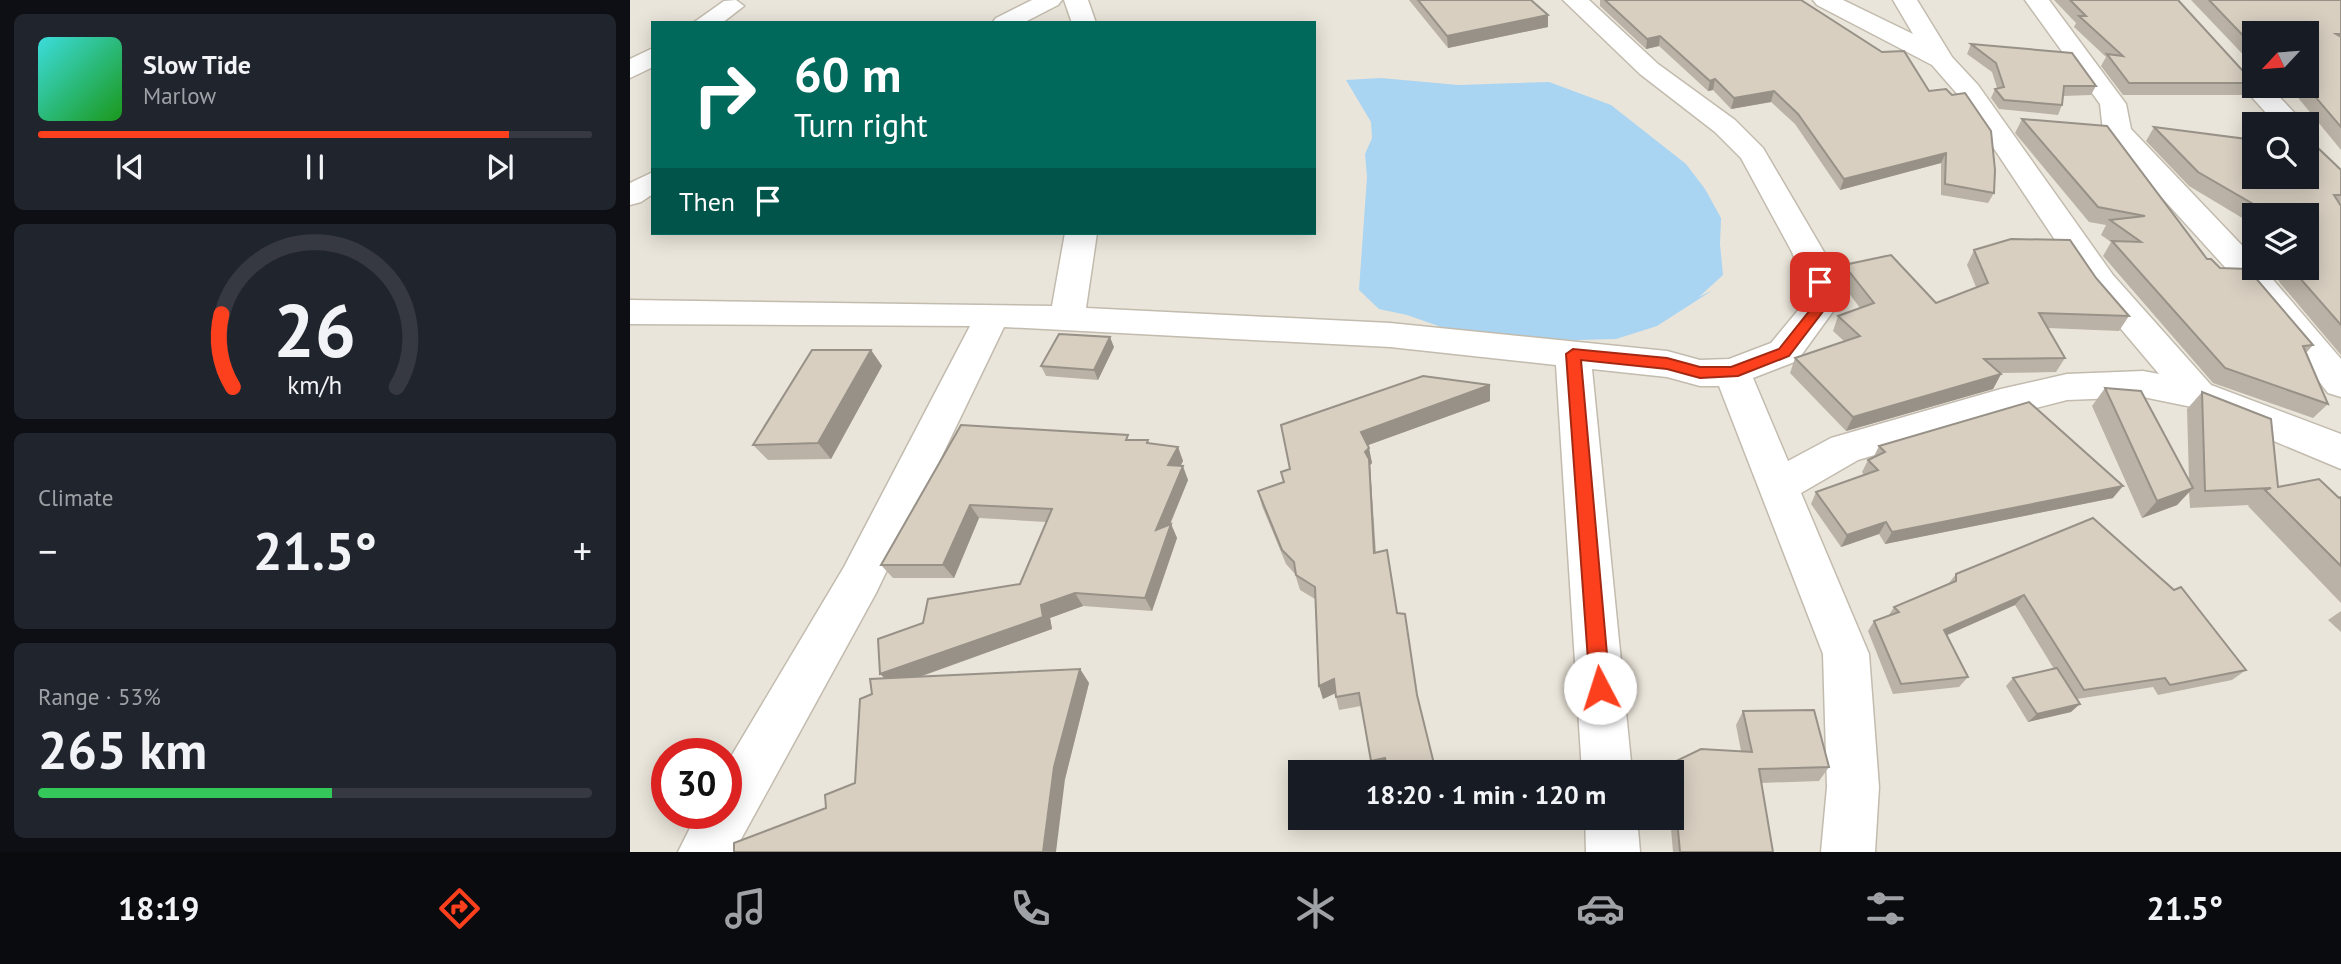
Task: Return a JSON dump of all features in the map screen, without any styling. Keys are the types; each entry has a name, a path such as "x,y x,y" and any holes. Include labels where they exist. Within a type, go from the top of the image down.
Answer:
{"street":[{"path":"1008,21 1050,0"},
{"path":"1076,0 1083,21"},
{"path":"630,312 993,315 1390,335 1667,364 1700,373 1732,372 1784,352 1817,310 1820,282 1808,252 1753,154 1725,126 1649,69 1575,0"},
{"path":"1825,0 1941,60"},
{"path":"1905,0 1941,60 1969,91 2101,282 2198,395"},
{"path":"2037,0 2113,104 2104,130 2274,300 2341,384"},
{"path":"709,21 729,10"},
{"path":"630,71 651,57"},
{"path":"2266,98 2280,112"},
{"path":"1989,120 2028,123"},
{"path":"630,196 651,182"},
{"path":"1067,318 1081,235"},
{"path":"705,852 860,579 993,315"},
{"path":"1573,354 1606,760"},
{"path":"1732,372 1780,485 1846,654 1853,787 1848,852"},
{"path":"1780,485 1845,449 1880,437 2067,387 2143,384 2198,395 2327,445 2341,454"},
{"path":"1612,830 1614,852"}],"shaded area":[{"path":"630,0 2341,0 2341,852 630,852"}],"water":[{"path":"1381,78 1458,85 1549,82 1611,105 1686,164 1705,189 1721,218 1723,275 1699,297 1713,290 1657,326 1616,339 1470,337 1407,315 1379,309 1359,290 1367,177 1365,154 1372,138 1371,122 1346,80"}],"building":[{"path":"1418,0 1531,0 1548,15 1447,36"},
{"path":"1605,0 1801,0 1882,52 1904,51 1929,91 1946,89 1952,95 1965,93 1991,131 1995,170 1994,193 1945,184 1946,153 1844,179 1798,114 1774,91 1734,98 1715,79 1710,81 1660,36 1647,39"},
{"path":"2070,0 2178,0 2242,70 2242,83 2129,83 2107,54 2123,56 2079,16 2086,16"},
{"path":"2209,0 2341,0 2341,34 2336,34 2341,37 2341,127 2316,98 2319,98 2319,21 2242,21 2242,34"},
{"path":"1971,44 2072,53 2096,86 2064,86 2062,105 2004,100 1995,89 2004,87 1996,63"},
{"path":"2022,119 2107,126 2207,259 2211,259 2220,268 2242,269 2242,280 2257,280 2313,345 2303,346 2328,404 2225,368 2112,241 2141,242 2110,220 2145,216 2098,207"},
{"path":"2154,127 2242,138 2242,189 2319,189 2319,149 2341,170 2341,195 2334,195 2341,206 2341,325 2302,280 2319,280 2319,203 2251,203 2198,172"},
{"path":"2011,239 2070,240 2096,278 2129,316 2039,313 2065,358 1984,359 2001,374 1853,417 1795,358 1860,336 1838,316 1874,303 1844,265 1891,255 1936,303 1988,283 1974,250"},
{"path":"1059,334 1110,337 1094,370 1041,366"},
{"path":"812,350 871,350 818,443 753,445"},
{"path":"1423,376 1490,385 1361,432 1369,448 1365,452 1369,459 1374,553 1387,550 1397,613 1405,614 1417,695 1433,760 1371,760 1359,693 1336,697 1334,679 1319,686 1315,587 1296,575 1294,562 1282,550 1258,491 1284,482 1281,472 1290,469 1281,425"},
{"path":"2105,388 2141,391 2193,488 2157,501"},
{"path":"2202,392 2271,419 2278,487 2319,479 2341,497 2341,566 2265,490 2271,488 2205,491"},
{"path":"2029,402 2123,486 1892,532 1886,522 1847,535 1816,492 1878,470 1868,460 1885,452 1879,446"},
{"path":"961,425 1128,435 1126,440 1148,440 1147,443 1178,447 1168,465 1183,466 1156,530 1171,524 1145,598 1075,593 1041,605 1043,617 880,674 878,639 923,623 928,599 1020,584 1052,509 970,505 943,565 881,565"},
{"path":"2093,518 2174,590 2181,587 2246,670 2170,685 2165,678 2084,690 2024,595 1944,630 1968,677 1901,684 1874,621 1899,612 1894,607 1956,581 1956,574"},
{"path":"2057,668 2080,704 2037,714 2013,678"},
{"path":"1080,669 1054,767 1043,852 734,852 734,843 826,808 825,795 855,783 860,699 872,694 870,679"},
{"path":"1814,710 1829,767 1759,769 1773,852 1680,852 1678,830 1684,830 1684,760 1678,760 1701,749 1752,752 1743,711"}],"route":[{"path":"1600,688 1573,354 1667,364 1700,373 1732,372 1784,352 1799,337 1817,310 1820,282"}]}
